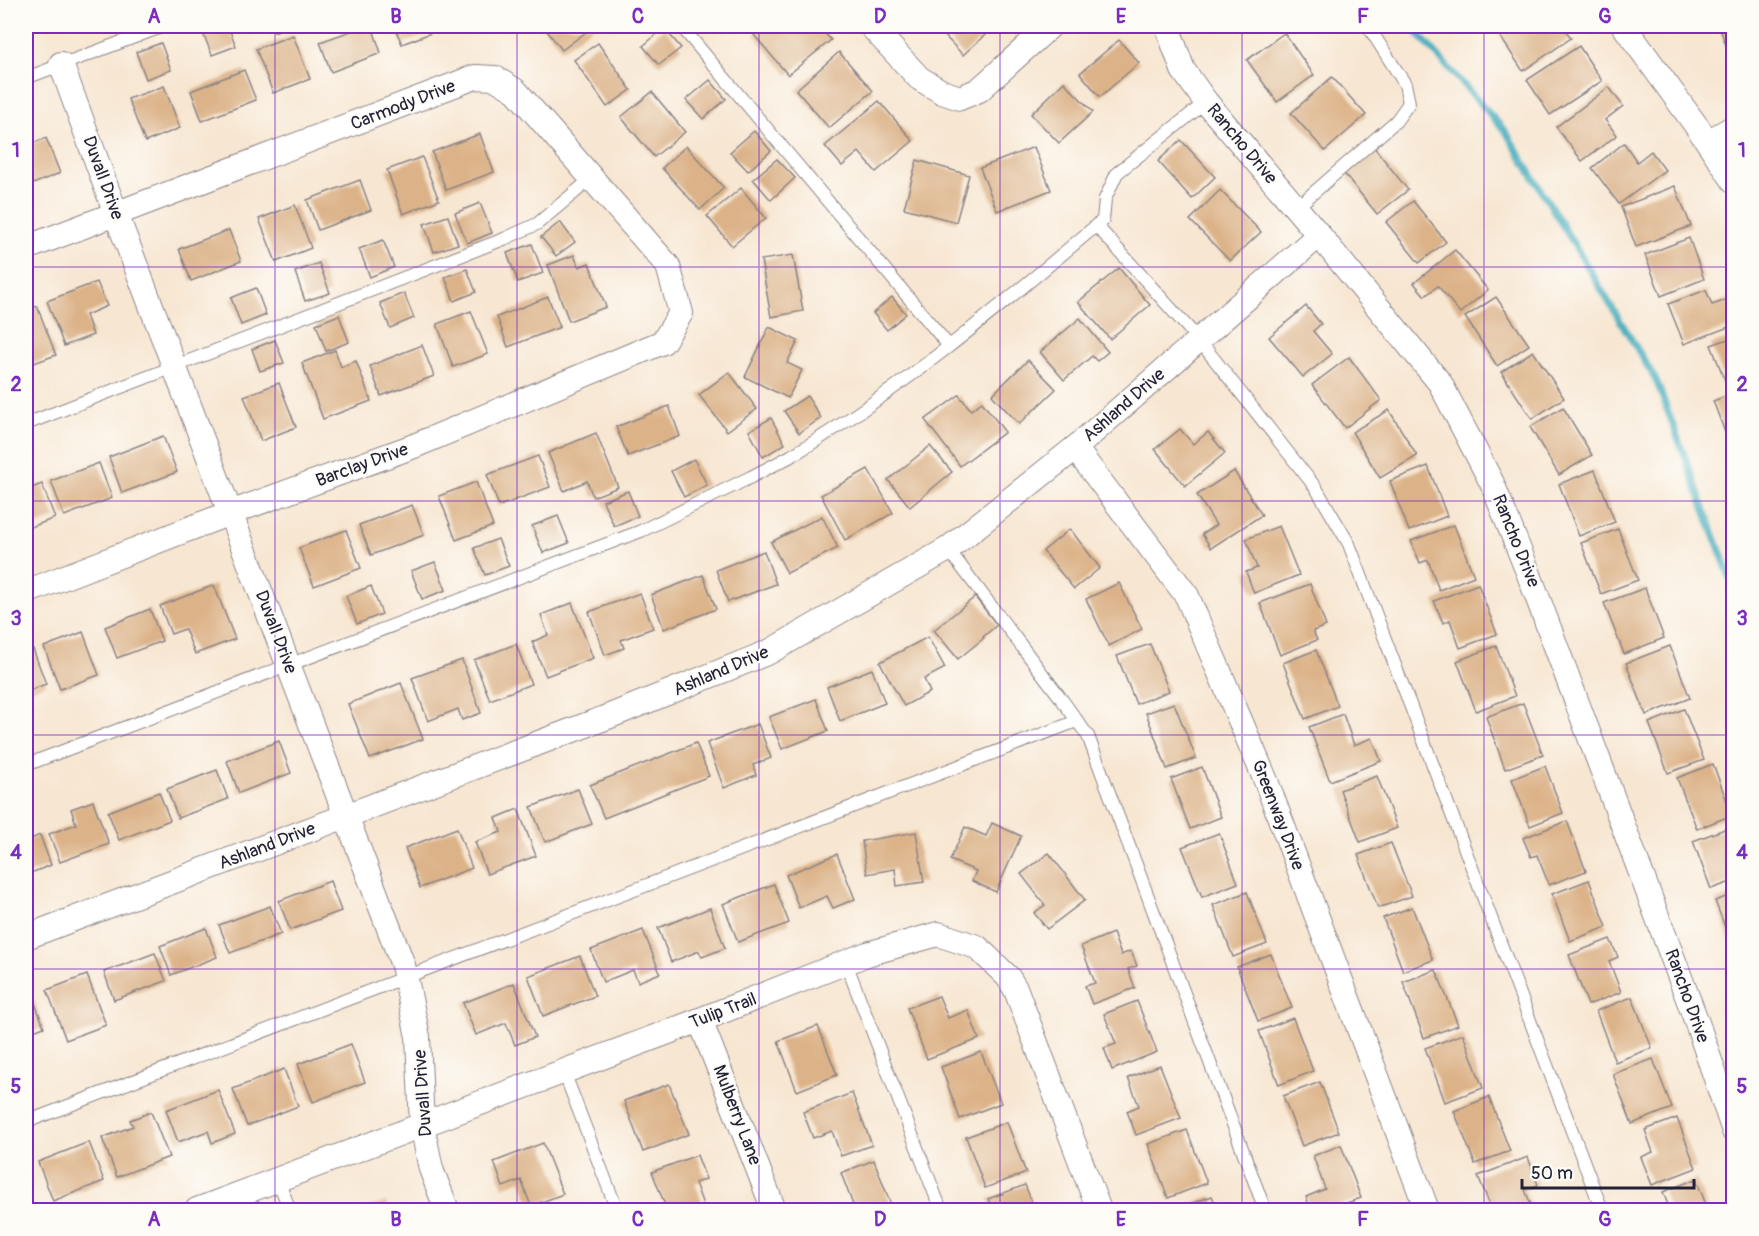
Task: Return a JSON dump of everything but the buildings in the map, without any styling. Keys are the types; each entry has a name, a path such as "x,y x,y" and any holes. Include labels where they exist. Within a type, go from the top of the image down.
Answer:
{"street":[{"path":"871,26 919,78 942,92 960,98 979,90 1050,26"},
{"name":"Rancho Drive","path":"1167,26 1183,70 1206,102 1440,383 1492,483 1528,572 1696,1020 1734,1131"},
{"path":"1625,26 1734,181"},
{"name":"Duvall Drive","path":"61,64 174,367 403,965 418,1037 422,1125 431,1169 447,1210"},
{"name":"Carmody Drive","path":"26,248 476,77 495,78 516,92 668,266 681,313"},
{"path":"1708,142 1734,127"},
{"name":"Ashland Drive","path":"26,937 610,716 769,652 948,549 1076,448 1319,235"},
{"name":"Barclay Drive","path":"26,592 230,513 414,446 663,342 681,313"},
{"name":"Greenway Drive","path":"1076,448 1187,596 1266,781 1427,1210"},
{"name":"Tulip Trail","path":"197,1210 700,1020 867,954 938,934 977,947 1008,977 1016,990 1099,1210"},
{"name":"Mulberry Lane","path":"700,1020 774,1210"}],"lane":[{"path":"26,78 164,26"},
{"path":"681,26 949,346"},
{"path":"1296,208 1396,122 1408,103 1405,84 1368,26"},
{"path":"26,765 641,531 790,457 861,411 949,346 1103,220 1105,199 1117,173 1206,102"},
{"path":"26,424 504,239 537,224 592,178"},
{"path":"1096,225 1199,340 1316,488 1349,544 1602,1210"},
{"path":"948,549 1088,736 1265,1210"},
{"path":"26,1122 1077,721"},
{"path":"846,963 941,1210"},
{"path":"564,1071 617,1210"},
{"path":"278,1180 290,1210"}],"waterway":[{"path":"1411,26 1506,132 1656,380 1734,588"}]}
